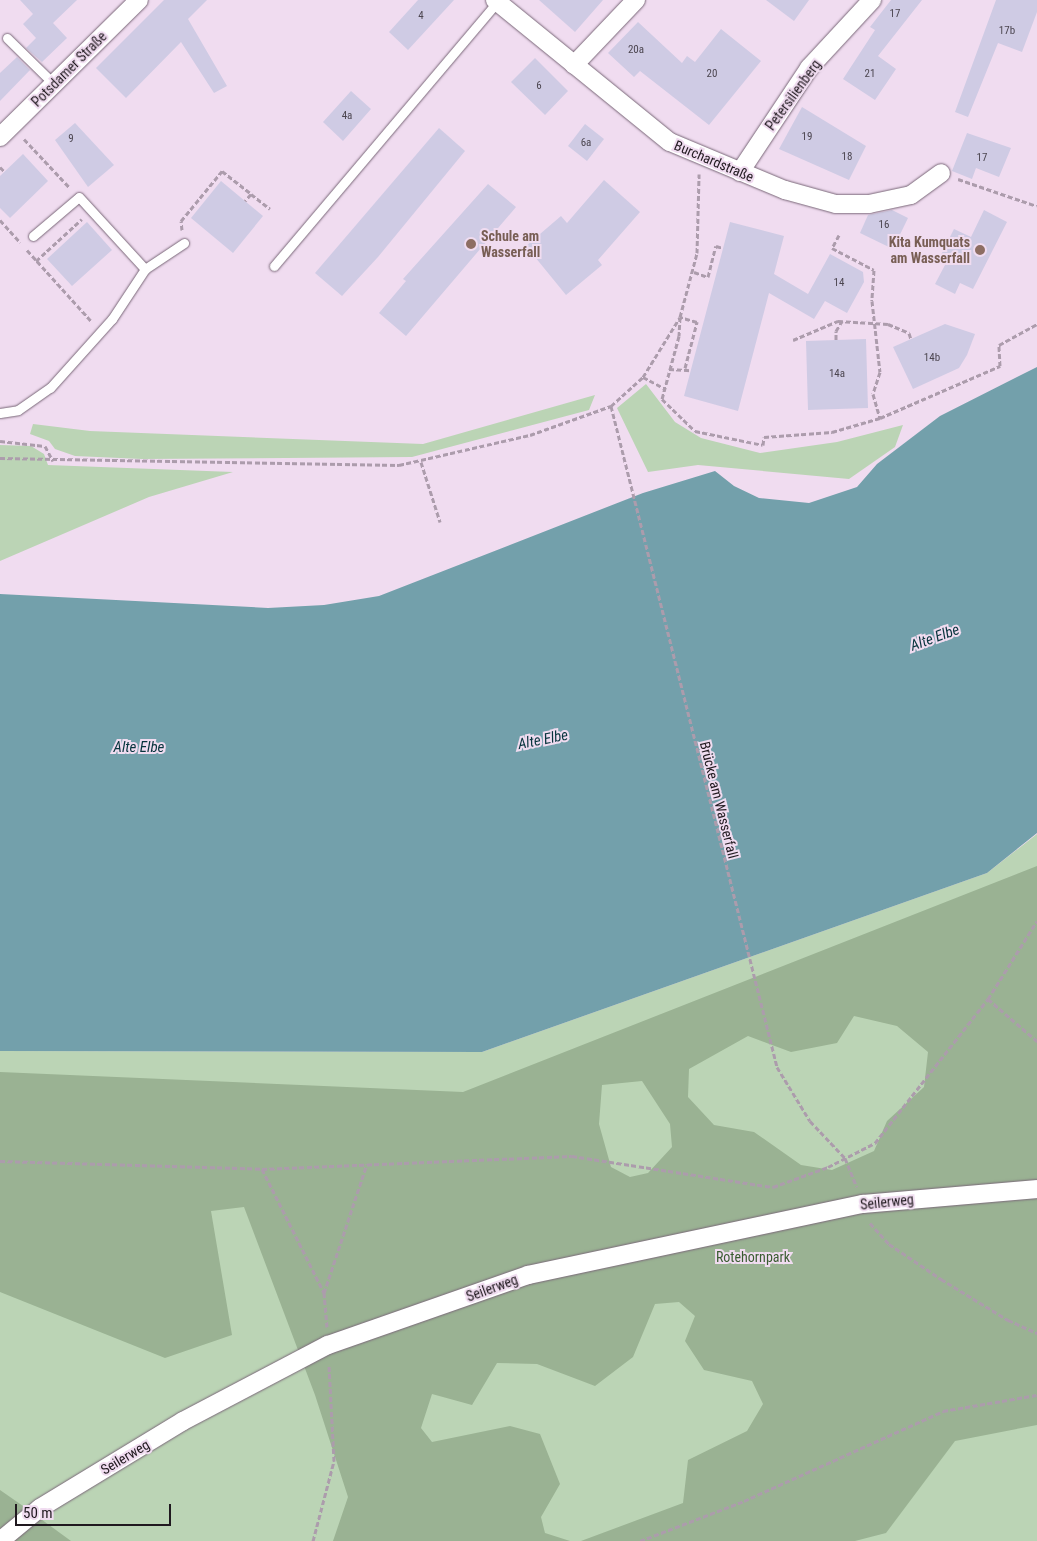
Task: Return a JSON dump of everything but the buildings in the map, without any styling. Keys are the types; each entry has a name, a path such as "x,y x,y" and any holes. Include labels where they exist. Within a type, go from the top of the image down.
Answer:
{"street":[{"name":"Potsdamer Straße","path":"0,137 139,0"},
{"path":"574,65 636,0"},
{"name":"Petersilienberg","path":"740,172 809,68 872,0"},
{"name":"Burchardstraße","path":"496,1 670,142 740,172 816,200 856,205 900,199 941,173"},
{"name":"Seilerweg","path":"0,1541 40,1508 183,1421 328,1345 528,1275 863,1204 1037,1189"}],"lane":[{"path":"274,266 496,1"},
{"path":"7,38 54,84"},
{"path":"33,236 79,197 145,269"},
{"path":"0,413 18,410 50,388 101,332 145,269 184,243"}],"path":[{"path":"20,134 79,197"},
{"path":"705,158 696,182 698,227 694,272 680,317 662,399 695,431 762,445 764,437 832,432 880,418 1000,366 999,345 1037,324"},
{"path":"0,167 5,172"},
{"path":"184,243 181,221 222,172 270,209"},
{"path":"941,173 1037,206"},
{"path":"245,201 251,194"},
{"path":"36,260 91,210"},
{"path":"0,220 101,332"},
{"path":"839,235 832,248 874,270 872,301 876,321 880,372 873,394 880,418"},
{"path":"63,236 68,240"},
{"path":"694,272 708,276 716,246 724,248"},
{"path":"849,264 852,258"},
{"path":"680,317 696,322 685,368"},
{"path":"0,458 53,461 399,465 421,462 530,435 611,406 644,377 680,317"},
{"path":"836,340 836,331 842,321"},
{"path":"793,340 842,321 876,321 909,333 911,339"},
{"path":"669,369 685,368 691,370"},
{"path":"644,377 664,388"},
{"name":"Brücke am Wasserfall","path":"611,406 619,447 777,1067 791,1096 845,1158"},
{"path":"0,441 45,446 53,461"},
{"path":"421,462 440,522"},
{"path":"0,1161 262,1169 572,1156 773,1187 845,1158 875,1143 988,999 1037,921"},
{"path":"988,999 1037,1041"},
{"path":"845,1158 872,1228 889,1244 1008,1320 1037,1332"},
{"path":"324,1293 367,1164"},
{"path":"262,1169 324,1293 334,1460 313,1541"},
{"path":"640,1541 744,1501 943,1411 1037,1394"}],"green space":[{"path":"646,384 675,422 701,438 760,453 837,442 903,425 895,447 849,479 698,465 648,472 617,408"},
{"path":"595,395 589,410 412,457 142,459 75,456 55,449 49,441 30,434 33,424 90,431 423,444"},
{"path":"0,445 31,446 44,454 48,465 233,472 149,497 0,561"},
{"name":"Rotehornpark","path":"1037,834 1037,1541 0,1541 0,1051 482,1052 987,873"},
{"name":"Rotehornpark","path":"1037,866 1037,1425 955,1441 886,1533 855,1541 581,1541 683,1503 688,1460 747,1431 763,1404 752,1381 704,1370 685,1341 695,1316 679,1302 655,1304 633,1357 595,1386 537,1364 497,1363 472,1405 432,1394 421,1428 432,1442 510,1426 540,1434 560,1484 541,1517 545,1533 570,1541 333,1541 348,1497 315,1395 244,1207 211,1211 232,1335 165,1358 0,1292 0,1072 463,1092","holes":["854,1016 897,1026 928,1052 924,1087 887,1121 874,1151 832,1170 801,1165 754,1132 714,1125 688,1097 689,1069 748,1036 791,1052 837,1043","642,1081 670,1124 672,1147 648,1173 630,1177 611,1167 599,1124 602,1085"]},
{"path":"0,1490 23,1506 71,1541 0,1541"}],"water":[{"name":"Alte Elbe","path":"1037,367 1037,833 987,873 482,1052 0,1051 0,594 268,608 324,605 379,596 643,493 715,471 734,486 759,498 809,503 857,487 877,464 940,416"}],"place":[{"name":"Schule am Wasserfall","path":"471,244"},
{"name":"Kita Kumquats am Wasserfall","path":"980,250"}]}
